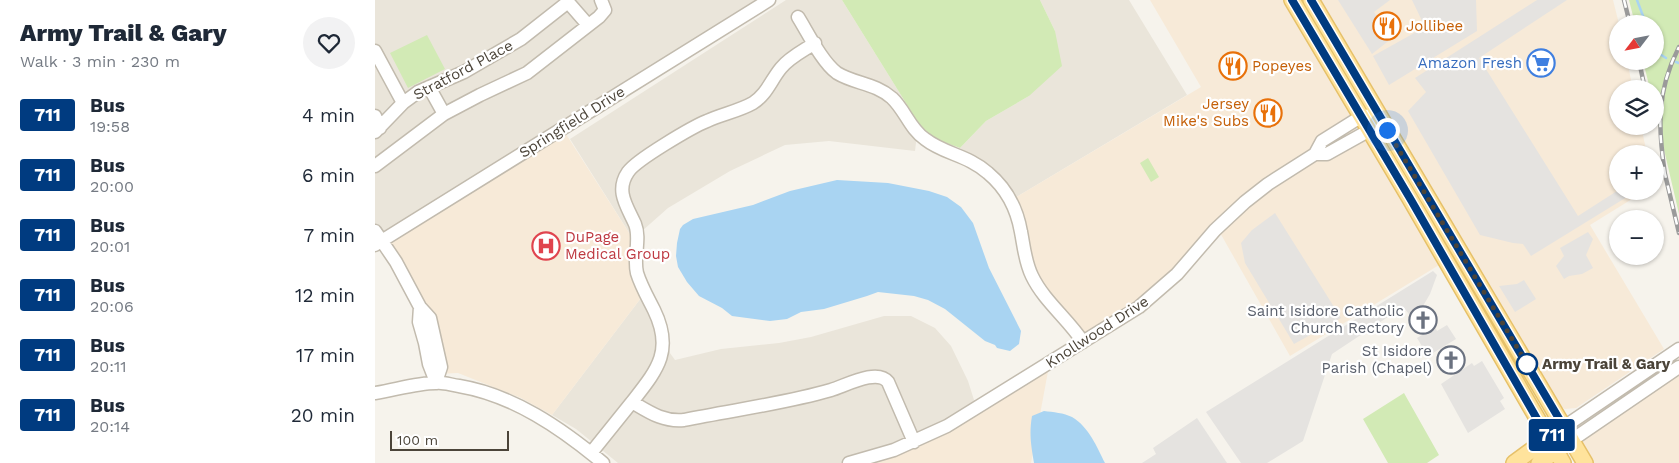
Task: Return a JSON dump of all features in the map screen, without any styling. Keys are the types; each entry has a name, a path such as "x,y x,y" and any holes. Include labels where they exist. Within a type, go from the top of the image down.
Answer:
{"main road":[{"path":"1292,0 1362,116 1559,457"},
{"path":"1311,0 1585,463"},
{"path":"1514,463 1548,438 1568,433"},
{"path":"1559,457 1568,433"},
{"path":"1539,463 1559,457"}],"street":[{"path":"375,166 444,114 479,95 527,73 605,10 601,0"},
{"name":"Springfield Drive","path":"377,239 769,0"},
{"path":"567,1 587,25"},
{"name":"Stratford Place","path":"377,125 418,92 464,72 521,39 567,1"},
{"path":"798,16 835,72 846,78 874,86 886,93 897,103 913,128 924,139 937,147 969,160 989,173 997,181 1016,210 1024,252 1032,276 1083,342"},
{"path":"591,453 653,375 660,362 663,346 660,322 636,270 637,233 621,192 623,182 629,170 647,156 705,122 755,102 765,93 781,67 815,43"},
{"name":"Stratford Place","path":"375,51 403,104"},
{"path":"429,87 444,114"},
{"path":"1370,130 1378,115"},
{"name":"Knollwood Drive","path":"849,463 894,450 953,423 1148,300 1177,274 1215,230 1245,202 1268,184 1315,154 1322,141 1362,116 1378,115"},
{"name":"Knollwood Drive","path":"1315,154 1327,154 1370,130"},
{"path":"377,239 396,262 420,308 419,322 429,364 437,382"},
{"path":"1568,433 1679,349"},
{"path":"1568,433 1679,367"},
{"path":"632,402 661,418 673,421 684,420 830,391 869,377 880,376 888,382 914,442"},
{"path":"375,393 437,382 493,394 535,415 568,435 603,463"}],"shaded area":[{"path":"375,0 765,0 375,243"},
{"path":"786,0 842,0 909,108 918,126 915,151 829,141 785,145 730,171 668,208 633,239 570,139"},
{"path":"1040,0 1129,0 1187,95 1013,199 991,168 960,148 986,121 1029,96 1055,31"},
{"path":"1150,0 1289,0 1444,262 1290,356 1219,231 1194,250 1142,299 1084,336 1034,273 1013,199 1201,87"},
{"path":"1317,0 1613,0 1617,15 1609,15 1609,70 1629,70 1631,80 1609,80 1609,135 1643,135 1645,145 1609,145 1609,200 1630,200 1614,210 1609,210 1609,213 1590,225 1609,257 1609,265 1614,265 1664,349 1576,408 1565,409 1557,405"},
{"path":"1338,0 1390,0 1374,12 1391,39 1372,54"},
{"path":"1412,0 1476,0 1477,31 1389,85 1373,56 1425,27"},
{"path":"1537,0 1567,0 1479,58 1578,216 1609,196 1609,200 1622,200 1531,256 1523,244 1480,235 1408,111 1426,92 1415,78"},
{"path":"564,131 633,239 641,298 552,415 521,398 458,373 436,374 432,346 386,241"},
{"path":"1275,213 1341,318 1294,344 1245,263 1241,243 1252,230"},
{"path":"1588,232 1593,239 1586,255 1593,268 1582,274 1569,276 1564,279 1556,266 1564,256 1560,248"},
{"path":"1433,271 1437,275 1423,306 1409,314 1403,307 1332,354 1303,441 1267,463 1241,463 1206,412"},
{"path":"1524,280 1536,299 1515,312 1499,286 1517,284"},
{"path":"641,298 655,325 659,338 675,360 721,349 779,343 811,337 884,316 911,316 935,328 951,346 968,381 974,400 997,399 859,463 618,463 576,429 552,415"},
{"path":"1447,325 1456,339 1428,356 1417,338 1435,327 1437,331"},
{"path":"1482,361 1504,398 1500,401 1505,409 1468,433 1441,384 1472,363 1474,366"},
{"path":"1049,366 1031,463 859,463 868,461"},
{"path":"1679,373 1679,463 1589,463 1577,443"},
{"path":"1197,418 1227,463 1142,463 1156,454 1153,448"}],"green space":[{"path":"842,0 1040,0 1055,31 1062,66 1029,96 986,121 960,148 933,138 918,126 909,108"},
{"path":"1629,0 1679,0 1679,214 1661,135 1664,135 1664,80 1648,80 1645,70 1664,70 1664,15 1633,15"},
{"path":"427,35 445,69 408,88 390,53"},
{"path":"1148,158 1159,177 1151,182 1140,163"},
{"path":"1404,393 1439,455 1427,463 1388,463 1363,419"}],"water":[{"path":"837,180 888,183 929,191 947,197 961,207 973,223 989,268 1021,331 1019,344 1010,351 997,348 995,345 985,341 945,309 928,300 914,296 878,292 824,309 801,312 787,319 770,321 732,316 722,308 699,296 687,282 678,267 676,256 680,229 683,225 693,219 753,205 790,191"},
{"path":"1044,411 1066,415 1078,421 1092,438 1105,463 1034,463 1031,440 1032,416"}],"waterway":[{"path":"1637,0 1643,15"}],"railway":[{"path":"1624,0 1628,15"},
{"path":"1665,175 1660,125 1661,110 1666,79 1679,47"},
{"path":"1641,70 1643,80"},
{"path":"1664,170 1679,233"}],"bus line":[{"name":"711","path":"1292,0 1411,200 1548,438 1564,427 1311,0"}],"place":[{"name":"Jollibee","path":"1387,26"},
{"name":"Amazon Fresh","path":"1541,63"},
{"name":"Popeyes","path":"1233,66"},
{"name":"Jersey Mike's Subs","path":"1268,113"},
{"name":"DuPage Medical Group","path":"546,246"},
{"name":"Saint Isidore Catholic Church Rectory","path":"1423,320"},
{"name":"St Isidore Parish (Chapel)","path":"1451,360"},
{"name":"Army Trail & Gary","path":"1527,364"}],"route":[{"path":"1387,130 1527,364"}]}
